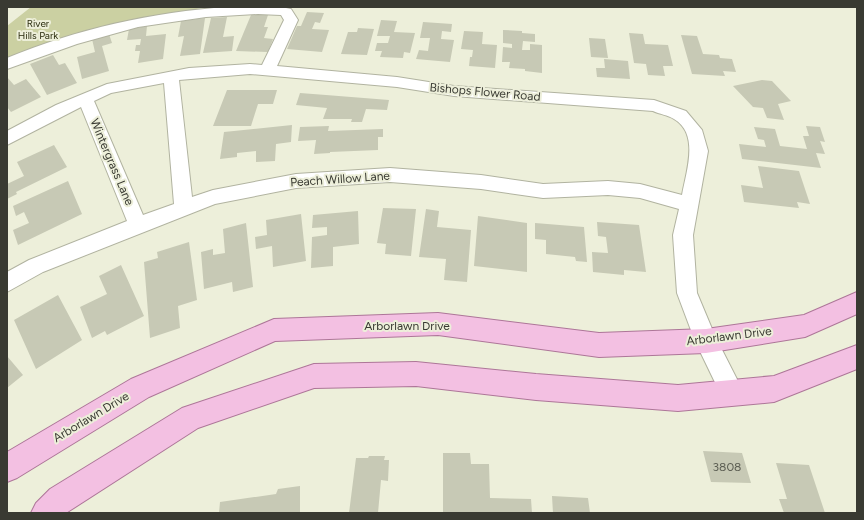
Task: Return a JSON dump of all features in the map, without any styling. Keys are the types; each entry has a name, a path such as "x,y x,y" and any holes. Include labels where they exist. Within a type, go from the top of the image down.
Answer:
{"main road":[{"name":"Arborlawn Drive","path":"7,468 140,388 274,330 438,324 599,345 706,341 805,326 857,303"},
{"path":"46,513 60,499 191,417 314,376 416,374 536,387 678,398 774,389 857,357"}],"street":[{"path":"7,64 97,32 146,21 220,11 274,10 286,12 291,20 267,71"},
{"name":"Bishops Flower Road","path":"7,139 62,109 107,89 189,73 250,69 397,82 454,91 654,106 680,115 694,130 700,151 683,235 687,293 706,341 732,393"},
{"path":"171,77 184,208"},
{"name":"Wintergrass Lane","path":"86,98 138,225"},
{"name":"Peach Willow Lane","path":"7,283 36,266 212,197 296,181 390,175 481,182 543,191 608,188 640,191 689,204"}],"green space":[{"name":"River Hills Park","path":"31,7 206,7 92,31 7,62 7,26"}],"building":[{"path":"307,12 324,13 320,23 315,22 312,29 329,30 322,52 287,49 297,26 301,26"},
{"path":"251,15 268,15 264,27 268,27 264,38 273,39 268,52 236,51"},
{"path":"227,17 223,37 234,36 232,51 203,53 211,18"},
{"path":"205,18 200,54 180,56 184,36 178,37 181,21"},
{"path":"381,20 397,21 394,32 415,33 410,53 404,52 403,58 380,57 382,51 375,51 377,43 388,43 390,36 377,36"},
{"path":"423,22 452,24 451,32 442,31 441,39 454,40 450,62 416,59 419,50 428,51 430,38 420,38"},
{"path":"147,26 146,36 166,34 163,59 138,63 140,51 135,51 136,45 140,45 141,39 127,40 129,29"},
{"path":"358,28 374,29 367,55 341,54 348,32 357,32"},
{"path":"503,30 522,31 522,33 535,34 535,42 523,41 522,50 530,50 530,44 542,45 542,73 525,71 525,69 509,68 510,62 502,62 503,47 512,48 512,44 503,43"},
{"path":"464,31 483,32 482,44 497,45 495,68 469,66 470,57 472,57 473,50 461,49"},
{"path":"629,33 643,34 645,44 668,45 673,66 663,66 665,76 648,75 646,64 634,63"},
{"path":"109,34 112,43 102,46 109,71 82,79 77,57 95,52 92,39"},
{"path":"681,35 697,36 703,54 719,55 720,58 732,59 736,72 723,71 725,76 692,74"},
{"path":"589,38 605,39 608,58 591,57"},
{"path":"53,55 59,65 65,63 77,83 47,95 30,64"},
{"path":"604,59 628,61 630,79 597,77 596,68 605,68"},
{"path":"7,77 14,85 26,79 41,97 11,112 7,107"},
{"path":"762,80 772,81 791,101 778,104 784,120 767,118 763,108 753,107 733,86"},
{"path":"227,90 277,90 273,104 258,104 251,126 213,126"},
{"path":"300,93 389,100 387,110 366,109 362,122 351,122 352,119 323,119 327,108 296,105"},
{"path":"292,125 291,142 276,144 275,161 256,162 256,151 237,153 237,157 220,159 224,132"},
{"path":"329,126 328,131 383,129 383,137 378,137 378,150 314,154 316,140 298,141 300,127"},
{"path":"806,126 820,127 825,142 820,141 825,154 816,153 821,168 742,159 739,144 766,147 764,140 758,139 754,127 775,129 780,146 807,149 803,136 809,136"},
{"path":"54,145 67,167 16,192 17,194 7,199 7,184 24,176 17,162"},
{"path":"758,166 799,171 810,204 797,202 799,208 744,202 741,185 763,188"},
{"path":"68,181 82,214 18,245 13,230 29,223 24,212 16,216 13,206"},
{"path":"383,208 416,209 411,256 385,254 386,244 377,243"},
{"path":"426,209 439,211 437,227 471,230 467,282 444,280 446,259 419,257"},
{"path":"358,211 359,244 333,247 333,266 311,268 312,237 327,235 327,227 312,228 313,215"},
{"path":"301,214 306,261 273,267 272,246 256,249 255,237 267,235 266,220"},
{"path":"478,216 527,223 527,272 474,266"},
{"path":"597,222 639,225 646,272 624,270 624,275 593,272 592,252 608,253 606,237 598,236"},
{"path":"246,223 253,287 233,292 232,282 204,289 201,252 213,249 213,255 225,253 223,229"},
{"path":"535,223 584,227 587,262 576,261 575,257 546,254 546,240 535,239"},
{"path":"189,242 197,300 178,306 180,328 150,338 144,262 158,258 157,252"},
{"path":"121,265 144,316 107,335 105,331 92,338 80,307 107,294 99,276"},
{"path":"58,295 82,340 36,369 14,320"},
{"path":"7,356 23,375 7,388"},
{"path":"703,451 742,453 751,483 711,482"},
{"path":"443,453 470,453 471,464 489,464 490,498 531,499 532,513 443,513"},
{"path":"369,456 385,456 384,460 389,460 388,481 381,480 378,513 349,513 356,458 368,458"},
{"path":"776,463 809,465 825,513 784,513 779,499 787,499"},
{"path":"300,486 300,513 219,513 220,502 276,494 278,489"},
{"path":"552,496 588,498 590,513 553,513"}]}
